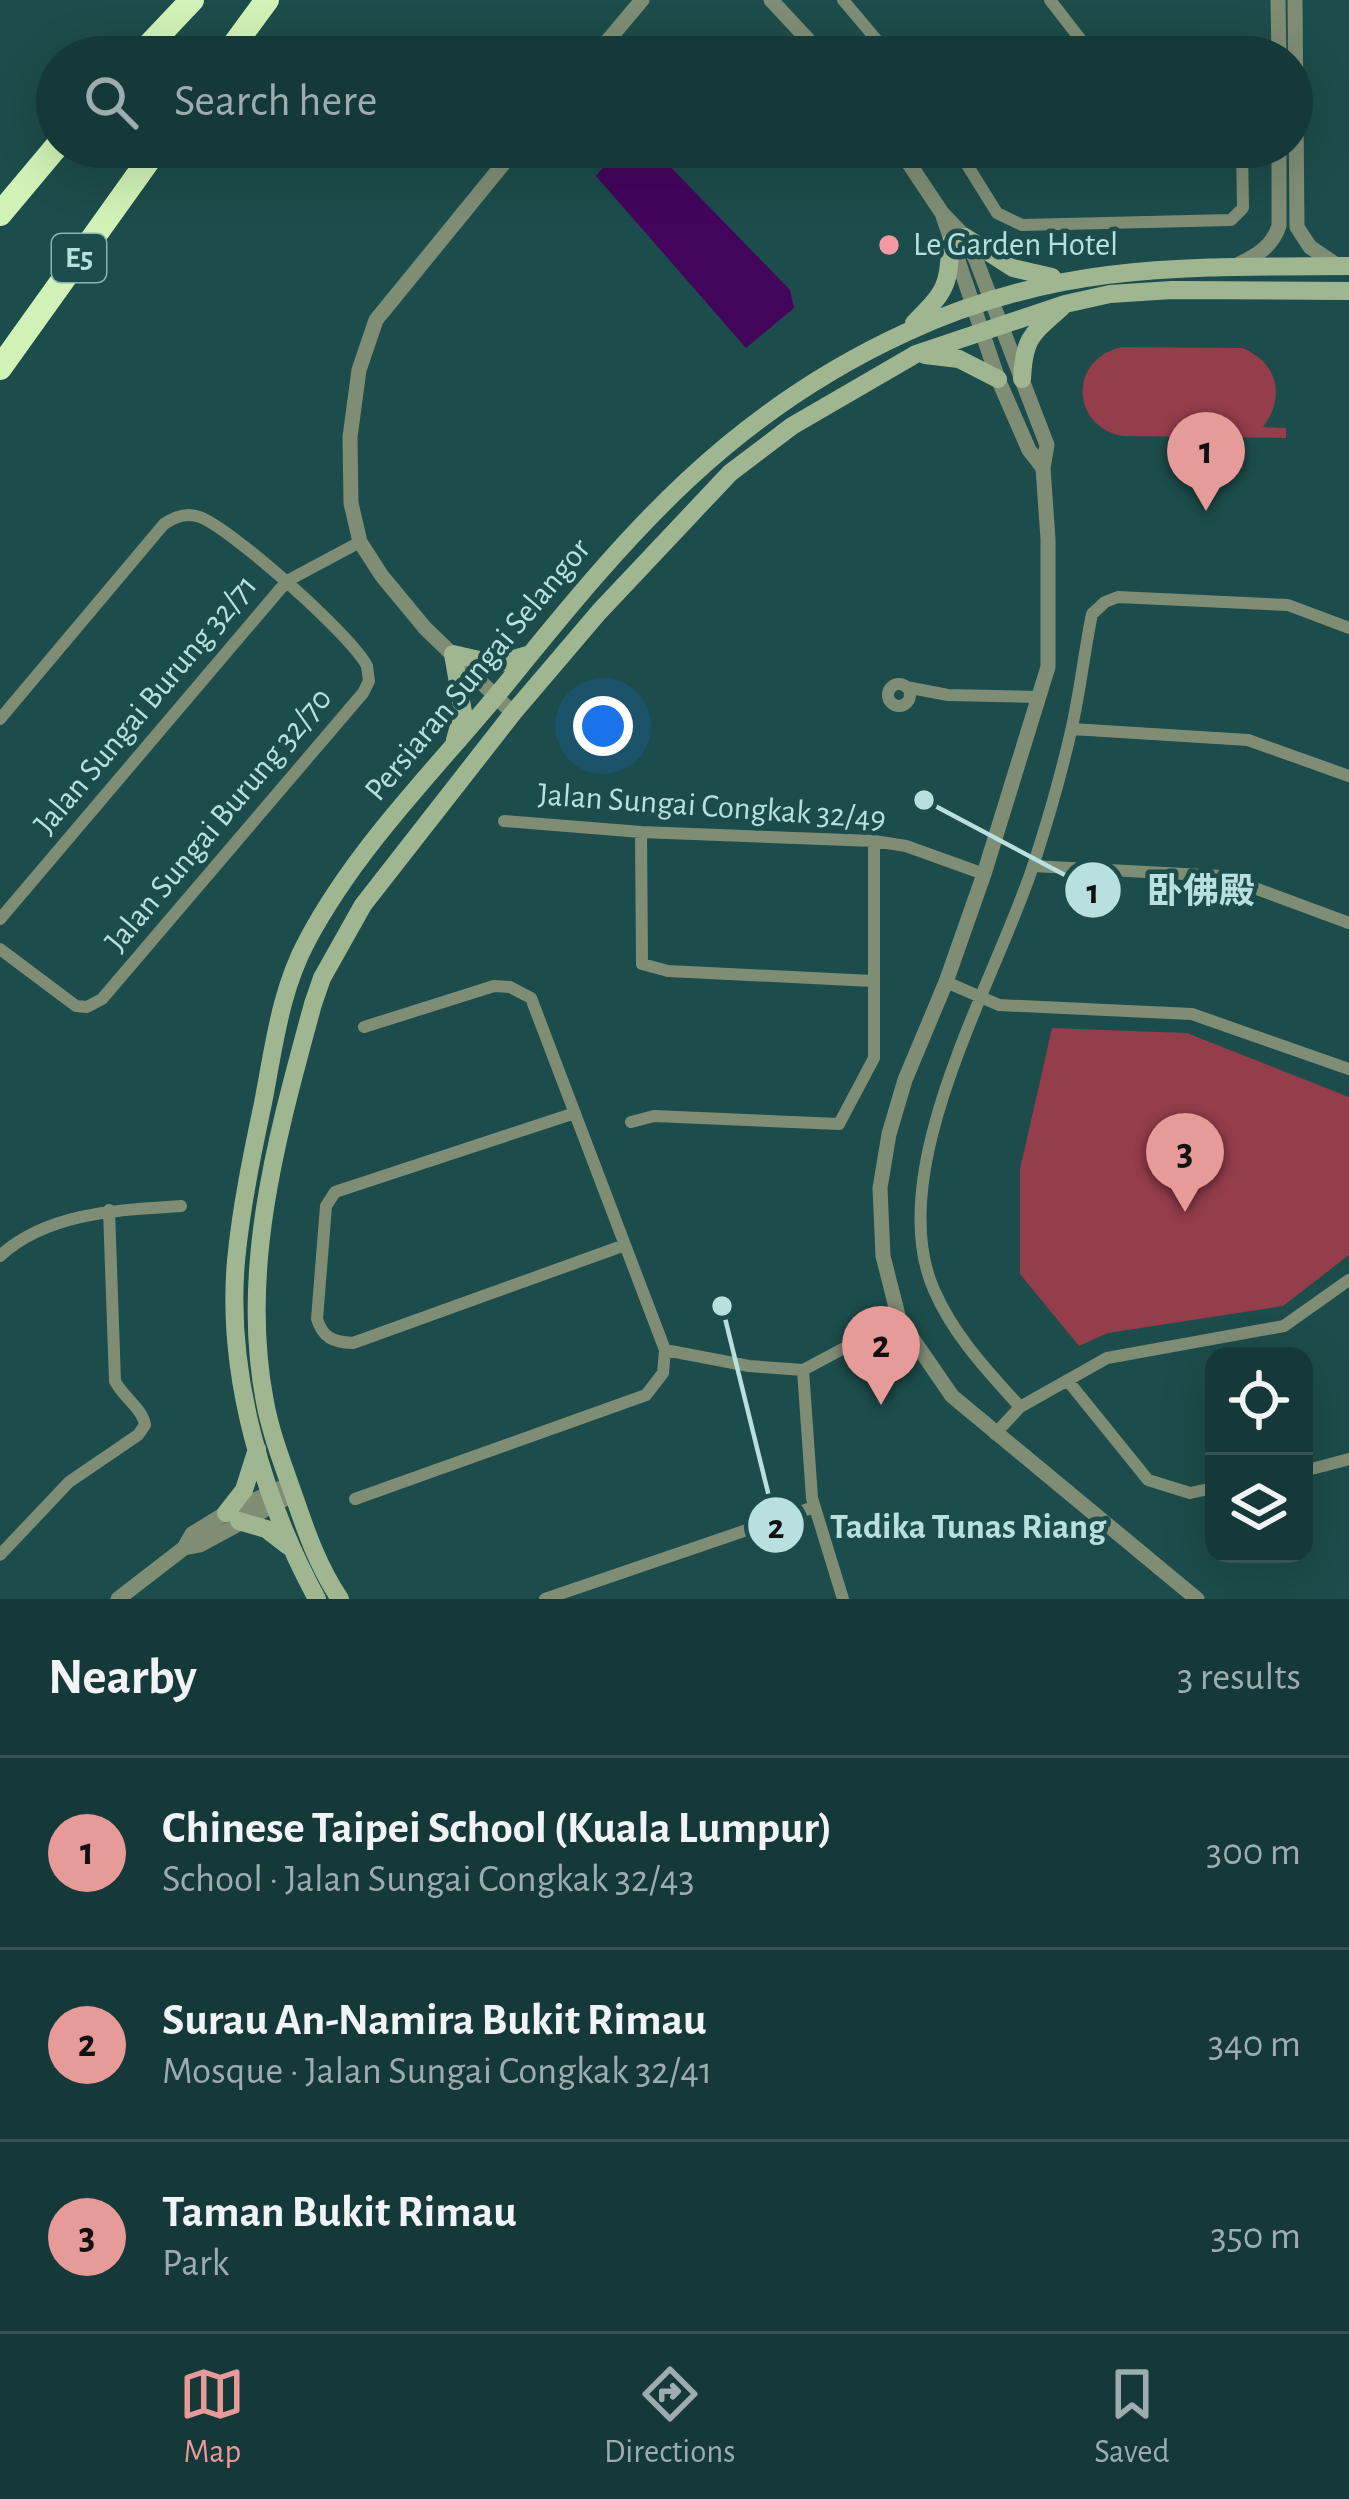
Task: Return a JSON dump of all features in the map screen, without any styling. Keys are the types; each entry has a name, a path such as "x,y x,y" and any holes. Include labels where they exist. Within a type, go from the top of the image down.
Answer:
{"highway":[{"path":"158,36 192,0"},
{"path":"241,36 268,0"},
{"path":"0,214 39,168"},
{"name":"E5","path":"0,368 143,168"}],"main road":[{"path":"907,332 950,278 957,240 1013,268 1064,279"},
{"name":"Persiaran Sungai Selangor","path":"340,1599 258,1447 239,1365 236,1266 247,1183 285,991 309,936 347,874 649,516 716,451 793,393 907,332 1064,279 1174,267 1344,266"},
{"name":"Persiaran Sungai Selangor","path":"316,1599 292,1549 259,1357 257,1263 269,1183 322,978 363,905 513,713 598,612 730,473 792,426 916,354 1065,304 1110,294 1349,291"},
{"path":"1022,379 1029,337 1065,304"},
{"path":"916,354 958,359 998,379"},
{"path":"454,745 463,712 453,655 497,664 530,654"},
{"path":"258,1447 232,1517 266,1529 292,1549"}],"street":[{"path":"612,36 642,0"},
{"path":"771,0 804,36"},
{"path":"843,0 873,36"},
{"path":"1050,0 1078,36"},
{"path":"1278,0 1279,36"},
{"path":"1295,0 1295,36"},
{"path":"500,168 376,320 359,370 350,437 351,503 360,542 382,576 424,628 513,713"},
{"path":"912,168 957,240 991,327 1022,379 1047,446 1043,468 1048,667 984,874 905,1080 883,1161 883,1256 898,1319 952,1396 1197,1599"},
{"path":"969,168 997,213 1022,225 1231,220 1243,208 1242,168"},
{"path":"1234,266 1262,251 1276,236 1279,168"},
{"path":"1296,168 1297,227 1310,248 1344,266"},
{"path":"991,327 998,379 1029,451 1043,468"},
{"path":"0,718 175,516 199,516 287,581 360,542"},
{"name":"Jalan Sungai Burung 32/71","path":"0,919 287,581"},
{"name":"Jalan Sungai Burung 32/70","path":"0,949 67,1002 94,1005 363,693 369,681 362,656 287,581"},
{"path":"1020,1407 956,1334 932,1286 923,1250 924,1172 942,1103 979,998 1033,866 1072,729 1096,608 1118,597 1288,605 1349,628"},
{"path":"948,695 905,704 910,696 906,687 948,695 1036,697"},
{"path":"1072,729 1248,740 1349,776"},
{"name":"Jalan Sungai Congkak 32/49","path":"504,821 640,832 874,841 906,846 984,874"},
{"path":"640,832 642,964 668,971 872,981"},
{"path":"632,1122 654,1116 839,1124 874,1058 874,841"},
{"path":"1033,866 1222,876 1349,923"},
{"path":"946,982 999,1005 1192,1014 1349,1069"},
{"path":"355,1499 646,1395 663,1373 665,1350 531,998 510,987 494,986 364,1027"},
{"path":"575,1114 335,1192 326,1206 317,1319 321,1333 336,1342 353,1343 625,1245"},
{"path":"0,1256 61,1222 109,1210 181,1206"},
{"path":"0,1555 68,1482 138,1435 145,1425 144,1417 123,1398 115,1381 109,1210"},
{"path":"995,1434 1020,1407 1106,1358 1284,1326 1349,1280"},
{"path":"665,1350 749,1366 803,1370 898,1319"},
{"path":"803,1370 814,1507 843,1599"},
{"path":"1069,1381 1148,1480 1190,1493 1205,1490"},
{"path":"1313,1469 1349,1459"},
{"path":"118,1599 184,1548 200,1545 232,1517 283,1493"},
{"path":"544,1599 814,1507"}],"shaded area":[{"path":"603,168 671,168 790,290 794,308 746,348 596,176"},
{"path":"1122,347 1242,348 1254,354 1275,382 1274,404 1263,427 1286,428 1286,438 1122,436 1105,429 1085,406 1085,377 1105,354"},
{"path":"1052,1028 1187,1033 1349,1097 1349,1255 1283,1306 1108,1333 1079,1346 1020,1274 1020,1169"}],"place":[{"name":"Le Garden Hotel","path":"889,245"},
{"name":"Chinese Taipei School (Kuala Lumpur)","path":"1206,511"},
{"name":"卧佛殿","path":"924,800"},
{"name":"Taman Bukit Rimau","path":"1185,1212"},
{"name":"Tadika Tunas Riang","path":"722,1306"},
{"name":"Surau An-Namira Bukit Rimau","path":"881,1405"}]}
